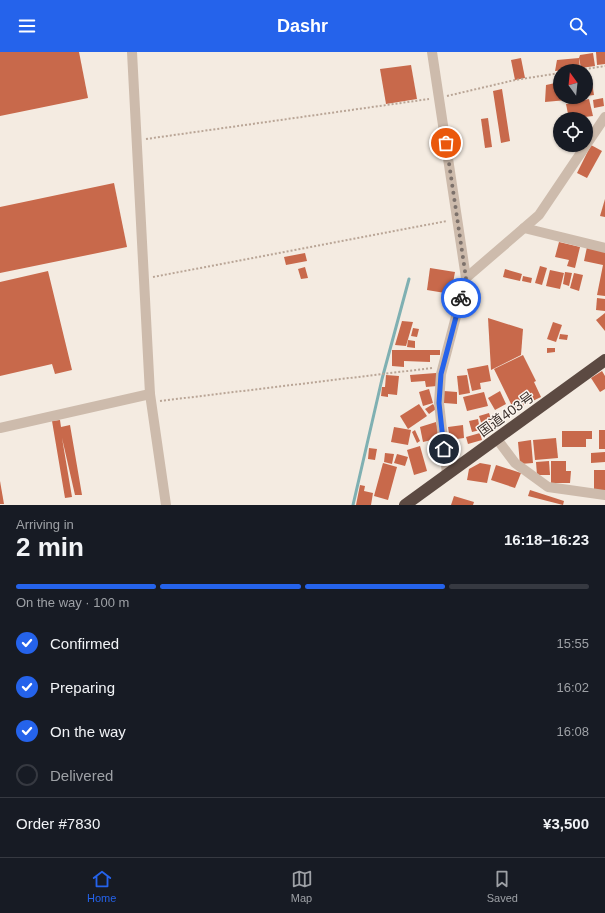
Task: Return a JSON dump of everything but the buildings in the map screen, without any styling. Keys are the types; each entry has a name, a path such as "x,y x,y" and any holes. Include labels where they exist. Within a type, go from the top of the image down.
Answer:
{"highway":[{"name":"国道403号","path":"404,505 605,360"}],"street":[{"path":"132,52 150,394 166,505"},
{"path":"432,52 440,98 456,220 466,278 443,367 439,403 447,474"},
{"path":"466,278 539,215 605,117"},
{"path":"524,228 605,248"},
{"path":"0,428 150,394"},
{"path":"497,439 515,463 548,486 605,495"}],"path":[{"path":"593,68 605,66"},
{"path":"137,140 440,98 515,80 553,74"},
{"path":"144,279 456,220"},
{"path":"150,394 158,401 443,367"}],"waterway":[{"path":"353,505 382,379 409,279"}],"way so far":[{"path":"446,143 456,220 466,278 461,298"}],"route":[{"path":"444,449 439,403 441,374 461,298"}]}
